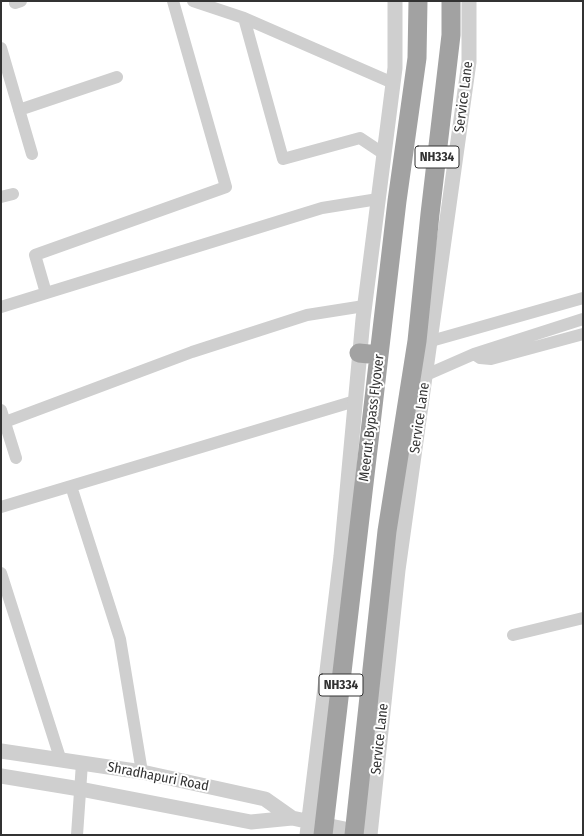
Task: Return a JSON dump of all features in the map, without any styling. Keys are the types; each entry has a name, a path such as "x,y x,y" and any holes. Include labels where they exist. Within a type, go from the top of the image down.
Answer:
{"highway":[{"name":"Meerut Bypass Flyover","path":"323,835 397,201 417,58 418,1"},
{"name":"NH334","path":"354,835 386,546 424,341 430,214 452,36 451,1"},
{"path":"359,352 379,355"}],"street":[{"path":"46,293 35,255 226,187 173,1"},
{"path":"193,1 244,18 393,83"},
{"path":"307,828 341,556 364,306 395,68 395,1"},
{"name":"Service Lane","path":"424,341 469,62 470,1"},
{"path":"244,18 283,159 360,138 384,154"},
{"path":"1,48 32,154"},
{"path":"19,110 117,77"},
{"path":"1,197 13,194"},
{"path":"1,307 322,208 378,199"},
{"path":"424,341 583,298"},
{"path":"5,422 192,352 307,315 364,306"},
{"path":"419,374 474,354 583,319"},
{"path":"474,354 480,358 491,359 583,334"},
{"name":"Service Lane","path":"371,835 419,374"},
{"path":"1,507 355,402"},
{"path":"1,410 5,422 5,436 16,458"},
{"path":"71,486 120,639 142,772"},
{"path":"1,573 5,604 61,761"},
{"path":"513,635 583,618"},
{"name":"Shradhapuri Road","path":"1,751 142,772 265,799 307,828 371,835"},
{"path":"77,835 82,764"},
{"path":"1,776 80,789 251,822 292,818"}]}
